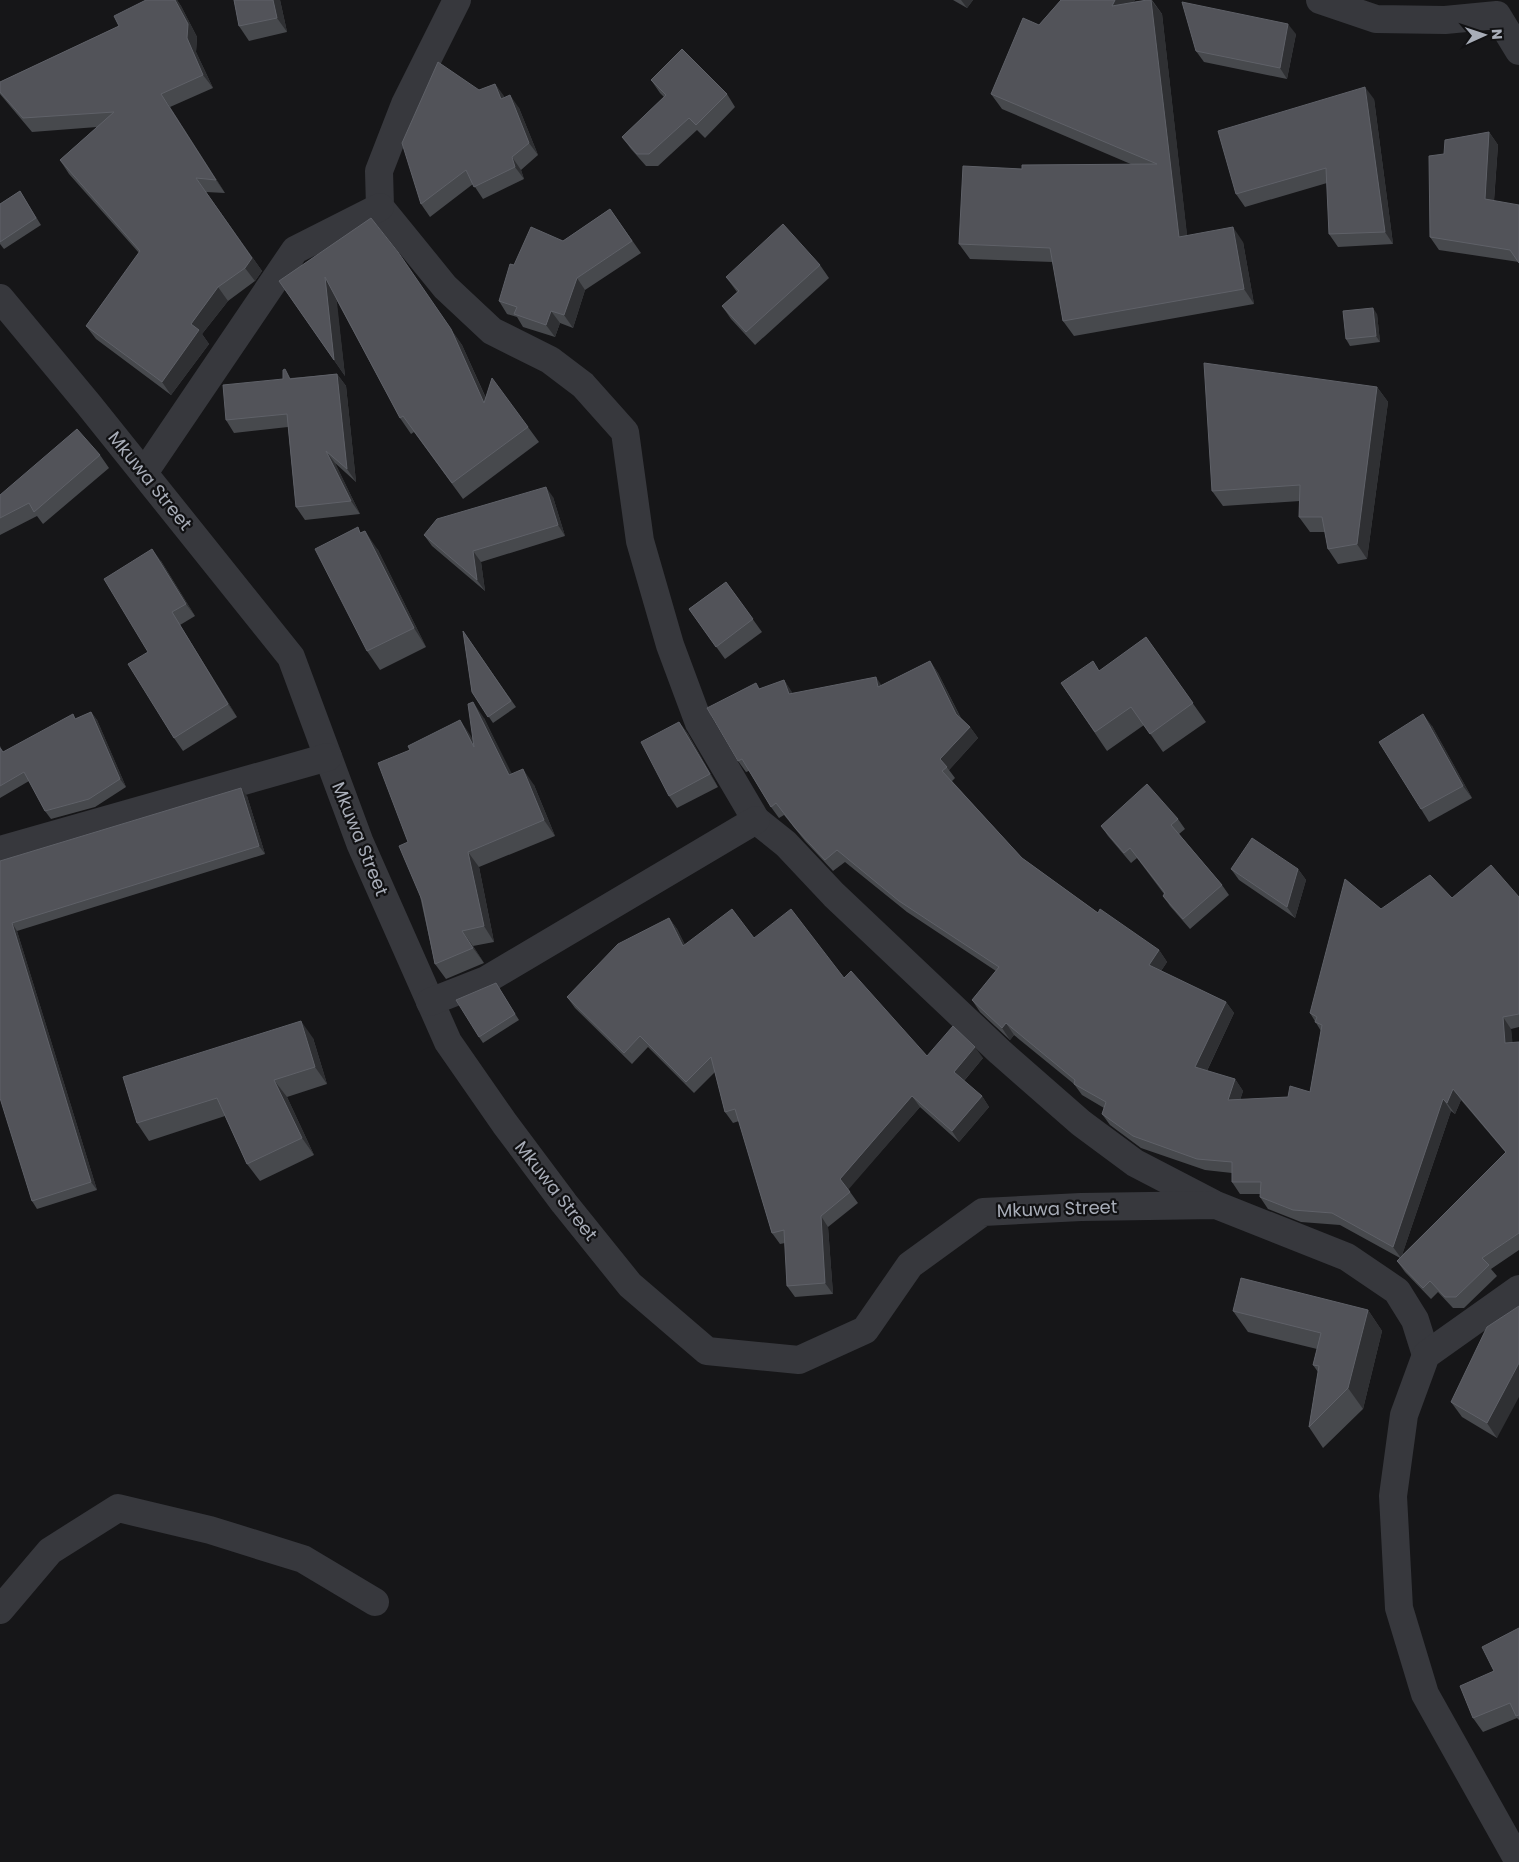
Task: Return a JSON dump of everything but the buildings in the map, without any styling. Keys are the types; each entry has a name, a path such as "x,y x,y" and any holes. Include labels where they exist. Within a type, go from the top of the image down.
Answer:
{"street":[{"path":"457,0 405,104 379,171 380,207 445,287 492,331 550,360 582,384 625,432 640,542 670,645 699,723 756,820 786,844 834,895 1000,1052 1081,1124 1135,1163 1216,1205"},
{"path":"1320,0 1376,19 1446,20 1501,11 1519,51"},
{"path":"144,474 295,250 380,207"},
{"name":"Mkuwa Street","path":"0,298 291,657 360,843 448,1042 505,1124 564,1203 630,1285 707,1351 798,1360 865,1330 910,1265 983,1212 1081,1207 1216,1205 1347,1257 1397,1291 1415,1320 1426,1355"},
{"path":"0,850 328,758"},
{"path":"430,1002 486,980 756,820"},
{"path":"1519,1289 1426,1355 1404,1415 1393,1496 1399,1608 1425,1694 1519,1862"},
{"path":"0,1610 50,1550 118,1508 210,1530 303,1559 375,1602"}]}
